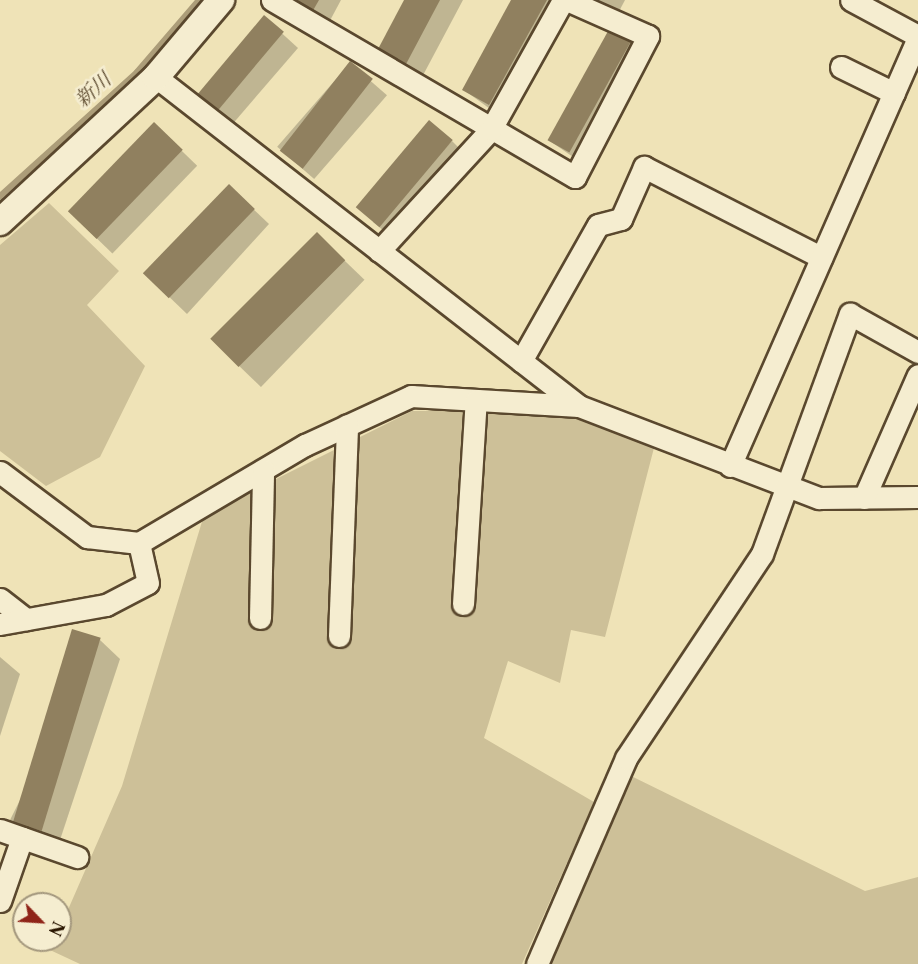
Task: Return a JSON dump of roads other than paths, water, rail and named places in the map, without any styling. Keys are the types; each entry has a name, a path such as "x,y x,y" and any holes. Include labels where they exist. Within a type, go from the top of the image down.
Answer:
{"street":[{"path":"0,222 156,77 221,0"},
{"path":"272,0 491,129 575,177 648,36 565,0 491,129 379,251"},
{"path":"730,466 918,37 851,0"},
{"path":"841,67 894,93"},
{"path":"156,77 579,406 730,466 819,498 918,497"},
{"path":"521,361 598,225 621,219 644,167 821,257"},
{"path":"537,964 626,758 762,554 784,485 850,314 918,352"},
{"path":"864,498 918,375"},
{"path":"0,472 87,537 139,543 263,470 347,425 411,396 579,406"},
{"path":"463,603 476,400"},
{"path":"339,636 347,425"},
{"path":"260,618 263,470"},
{"path":"0,624 106,605 148,583 139,543"},
{"path":"0,599 26,619"},
{"path":"0,830 77,857"},
{"path":"0,901 22,838"}],"waterway":[{"name":"新川","path":"0,196 137,72 199,0"}]}
